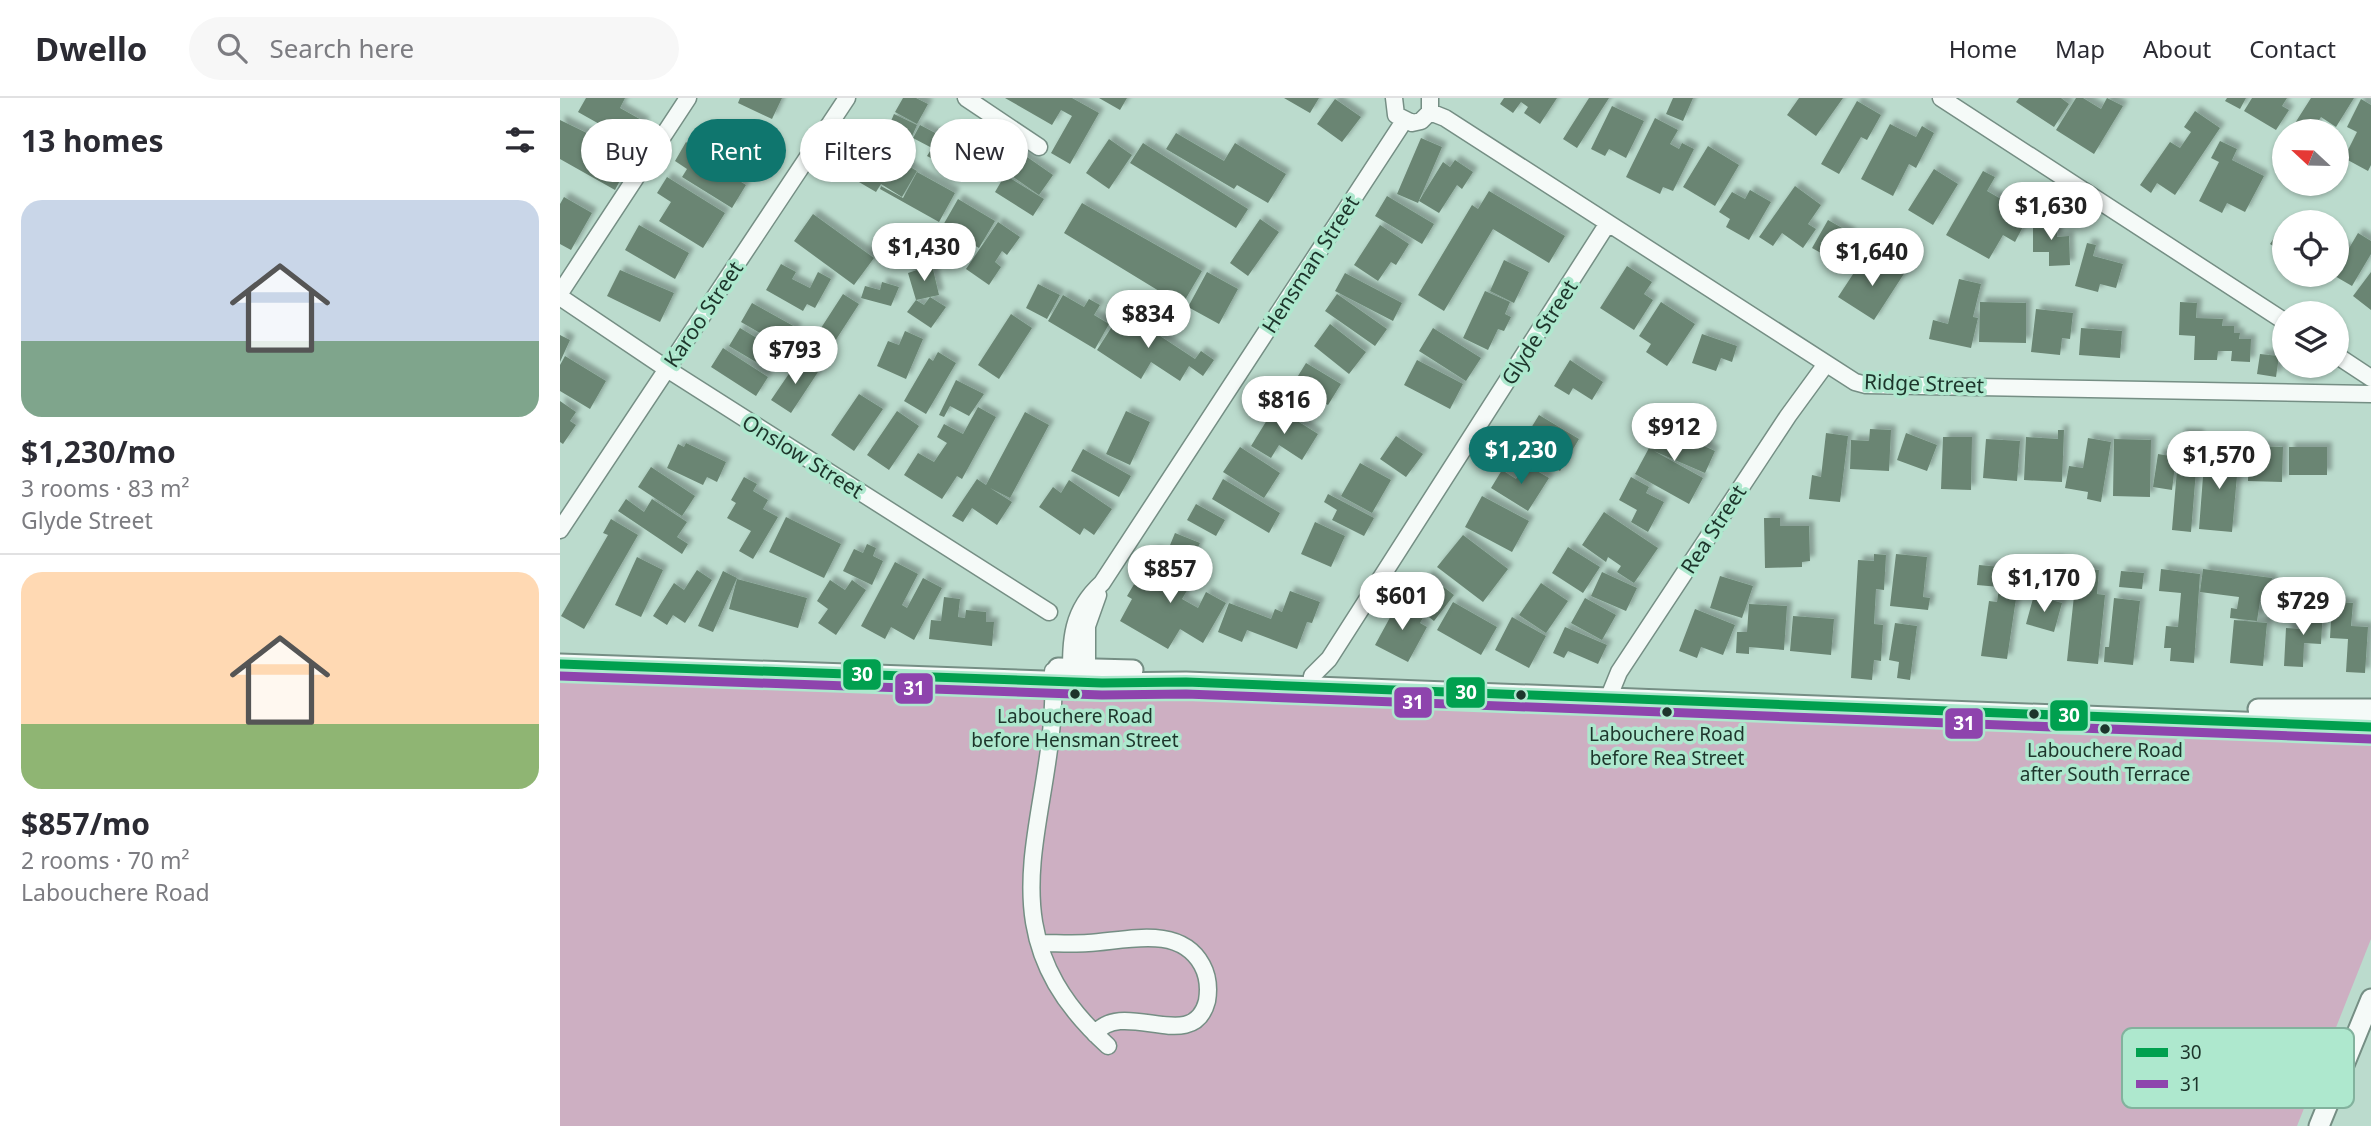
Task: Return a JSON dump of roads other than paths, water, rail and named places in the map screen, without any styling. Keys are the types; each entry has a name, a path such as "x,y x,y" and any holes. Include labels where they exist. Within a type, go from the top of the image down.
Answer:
{"main road":[{"path":"560,653 1071,674"},
{"path":"560,664 1312,681 2371,727"},
{"path":"1610,693 2178,709 2371,709"},
{"path":"2354,1041 2371,999"},
{"path":"2319,1126 2326,1108"}],"street":[{"path":"560,295 688,98"},
{"name":"Karoo Street","path":"560,530 847,98"},
{"path":"966,98 1039,147"},
{"path":"1394,98 1396,115 1404,121 1421,121 1430,105"},
{"path":"1941,98 2272,313"},
{"name":"Ridge Street","path":"1430,105 1438,114 1826,364 1866,385 2371,394"},
{"name":"Hensman Street","path":"1108,1046 1080,1020 1060,988 1033,924 1030,866 1046,771 1071,674 1069,648 1075,624 1087,596 1102,583 1404,121"},
{"name":"Glyde Street","path":"1312,681 1329,659 1608,223"},
{"name":"Onslow Street","path":"560,295 667,369 1049,612"},
{"name":"Rea Street","path":"1610,693 1788,416 1826,364"},
{"path":"2349,364 2371,378"},
{"path":"1040,943 1159,938 1185,947 1198,958 1208,985 1203,1011 1195,1021 1178,1027 1126,1020 1109,1024 1096,1034"}],"place":[{"name":"Labouchere Road before Hensman Street","path":"1075,694"},
{"name":"Labouchere Road before Rea Street","path":"1667,712"},
{"name":"Labouchere Road after South Terrace","path":"2105,729"}]}
